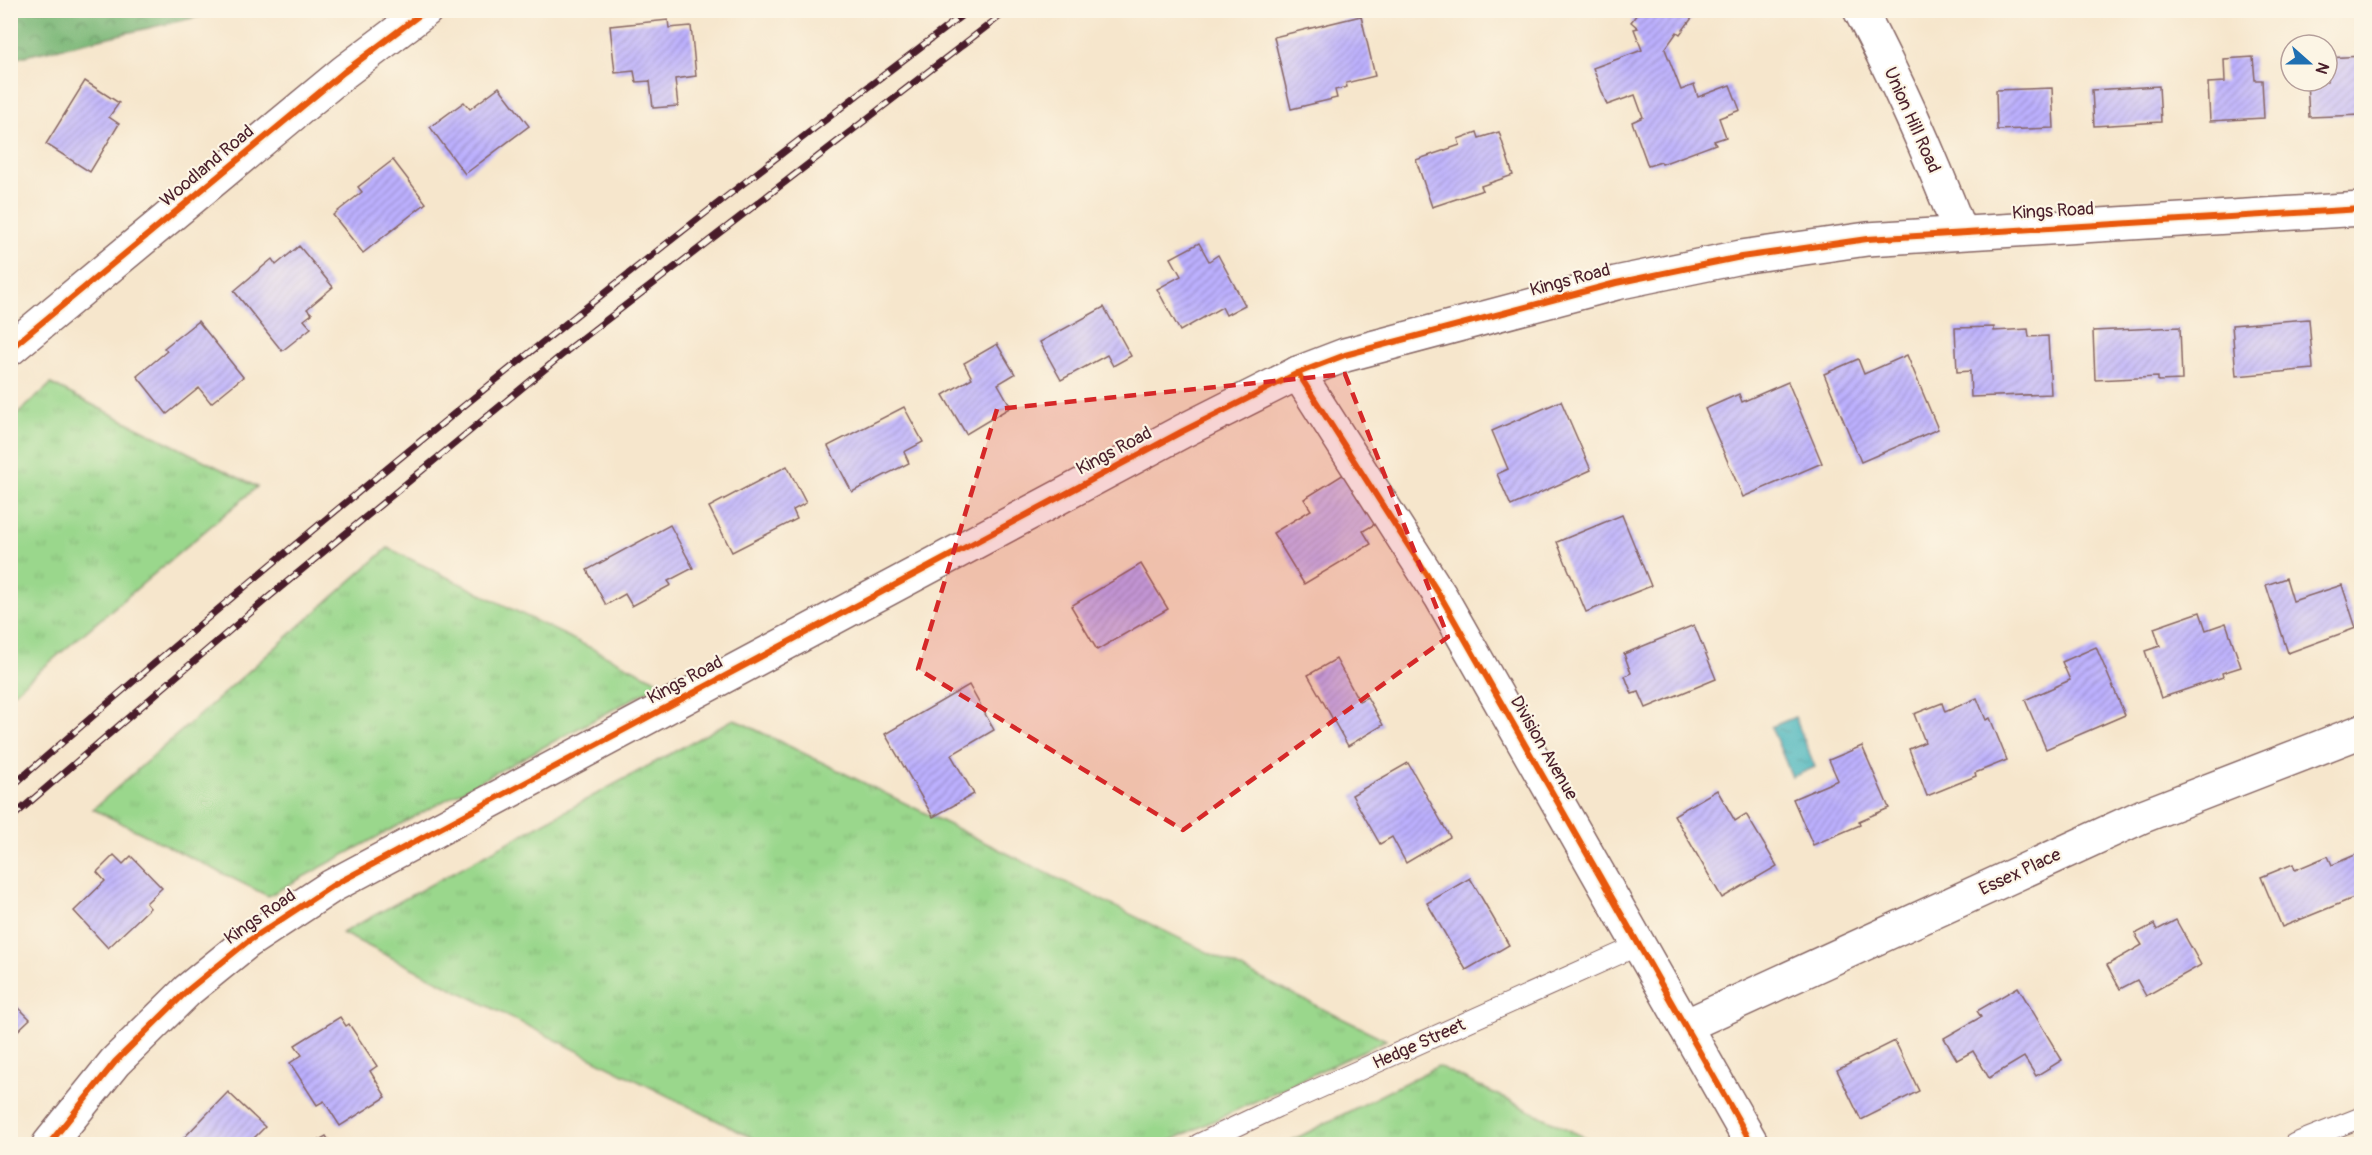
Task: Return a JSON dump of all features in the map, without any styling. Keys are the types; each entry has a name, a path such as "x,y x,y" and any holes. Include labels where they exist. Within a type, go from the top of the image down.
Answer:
{"street":[{"name":"Woodland Road","path":"10,350 344,72 426,10"},
{"name":"Union Hill Road","path":"1860,10 1878,44 1960,232"},
{"name":"Kings Road","path":"49,1144 116,1062 188,990 248,942 332,886 1183,431 1298,373 1345,355 1616,283 1741,257 1867,239 2361,209"},
{"name":"Division Avenue","path":"1298,373 1441,597 1752,1144"},
{"name":"Essex Place","path":"1685,1026 2143,816 2361,731"}],"lane":[{"name":"Hedge Street","path":"1199,1144 1639,945"},
{"path":"2294,1144 2361,1117"}],"highlighted area":[{"path":"1345,374 1448,637 1183,830 918,669 997,409"}],"green space":[{"path":"11,10 224,10 224,11 11,59"},
{"path":"51,384 257,487 11,695 11,420"},
{"path":"388,548 662,683 268,896 93,809"},
{"path":"734,719 1386,1040 1164,1144 764,1144 342,933"},
{"path":"1438,1066 1598,1144 1285,1144"}],"water":[{"path":"1795,717 1815,767 1792,777 1771,727"}],"building":[{"path":"1640,10 1698,10 1680,34 1677,32 1665,49 1681,90 1694,85 1698,97 1730,85 1740,110 1719,118 1726,137 1714,141 1716,144 1662,164 1661,162 1648,166 1632,122 1643,117 1635,95 1607,105 1593,68 1642,50 1634,29 1638,28 1631,22"},
{"path":"1361,16 1375,76 1346,83 1347,87 1335,90 1337,98 1291,109 1274,37"},
{"path":"668,20 669,28 691,26 696,76 675,79 678,106 653,108 650,81 636,82 634,71 615,73 610,26"},
{"path":"2362,56 2362,115 2309,117 2308,93 2339,93 2339,57"},
{"path":"2253,57 2255,80 2262,80 2264,118 2210,121 2208,83 2225,82 2224,59"},
{"path":"85,81 119,103 109,117 119,124 90,172 46,144"},
{"path":"2159,86 2161,122 2094,126 2092,90"},
{"path":"499,87 529,126 465,174 430,127 464,102 470,109"},
{"path":"2052,88 2054,128 1997,130 1996,90"},
{"path":"1477,132 1479,138 1499,132 1513,175 1481,186 1483,190 1432,207 1416,160 1460,145 1458,139"},
{"path":"393,160 426,203 363,253 333,215 362,192 358,187"},
{"path":"1199,243 1209,261 1218,255 1245,305 1226,315 1222,307 1180,331 1157,289 1181,276 1171,258"},
{"path":"299,246 333,287 307,309 312,314 304,320 311,328 282,351 234,291 272,259 276,265"},
{"path":"1104,307 1131,356 1113,366 1107,355 1061,380 1040,342"},
{"path":"2309,319 2313,369 2236,376 2232,325"},
{"path":"198,321 243,377 211,403 199,388 167,414 137,376 167,351 164,348"},
{"path":"1994,327 1994,331 2028,329 2029,337 2048,336 2051,394 1971,397 1970,371 1957,372 1955,328"},
{"path":"2180,327 2182,380 2158,381 2158,377 2095,380 2093,331"},
{"path":"997,344 1015,374 998,384 1011,407 966,434 943,395 972,378 964,363"},
{"path":"1907,355 1938,429 1861,462 1824,374 1858,359 1864,374"},
{"path":"1788,382 1822,463 1743,497 1705,409 1739,394 1742,402"},
{"path":"1561,401 1591,470 1511,506 1497,474 1508,469 1492,431"},
{"path":"904,407 923,442 904,452 909,463 852,492 828,446"},
{"path":"787,466 806,503 793,510 797,519 732,552 709,507"},
{"path":"1344,474 1375,524 1363,531 1371,544 1304,584 1273,533 1311,510 1304,499"},
{"path":"1622,515 1651,586 1586,612 1557,542"},
{"path":"670,525 693,568 668,581 671,585 632,606 625,594 606,605 587,570"},
{"path":"1141,564 1168,609 1097,650 1071,606"},
{"path":"2286,578 2293,601 2342,585 2356,628 2288,653 2266,585"},
{"path":"2200,612 2206,630 2226,623 2241,667 2222,673 2223,677 2161,698 2145,651 2160,646 2154,628"},
{"path":"1694,625 1716,679 1646,708 1639,692 1632,694 1625,676 1631,673 1624,654"},
{"path":"2096,647 2125,715 2046,749 2025,700 2070,680 2062,662"},
{"path":"1336,659 1359,701 1367,697 1383,725 1348,746 1308,675"},
{"path":"969,685 994,730 951,755 974,794 933,817 885,734"},
{"path":"1977,698 1986,720 1990,718 2007,760 1975,773 1976,776 1927,796 1909,749 1925,742 1914,714 1942,703 1945,712"},
{"path":"1862,746 1889,808 1859,821 1860,825 1813,845 1793,799 1838,780 1829,760"},
{"path":"1408,763 1450,837 1406,863 1392,837 1380,844 1352,795"},
{"path":"1717,790 1735,821 1746,814 1777,866 1722,898 1674,815"},
{"path":"2362,852 2362,897 2357,899 2356,897 2282,927 2261,877 2293,864 2295,870 2328,856 2332,865"},
{"path":"114,855 123,864 131,856 162,888 146,903 150,908 108,948 74,911 105,881 97,872"},
{"path":"1470,878 1509,945 1466,970 1427,903"},
{"path":"2176,920 2201,965 2146,996 2137,980 2120,989 2107,965 2142,945 2135,934 2154,924 2157,930"},
{"path":"2018,987 2062,1060 2036,1076 2024,1057 1989,1078 1973,1051 1957,1060 1944,1038 1981,1017 1977,1011"},
{"path":"10,999 30,1019 10,1038"},
{"path":"340,1017 346,1026 349,1024 377,1066 370,1071 386,1097 340,1126 324,1101 317,1105 290,1063 302,1055 295,1045"},
{"path":"1895,1041 1919,1091 1861,1120 1837,1070"},
{"path":"228,1092 265,1127 248,1144 178,1144"},
{"path":"326,1136 331,1144 312,1144"}],"railway":[{"path":"10,788 244,587 482,391 724,198 969,10"},
{"path":"10,819 270,596 574,345 1008,10"}],"cycle path":[{"path":"10,349 344,72 426,10"},
{"path":"49,1144 115,1062 188,990 247,942 332,886 1183,431 1298,373 1345,355 1616,283 1741,257 1867,239 2362,209"},
{"path":"1298,373 1441,597 1752,1144"}]}
